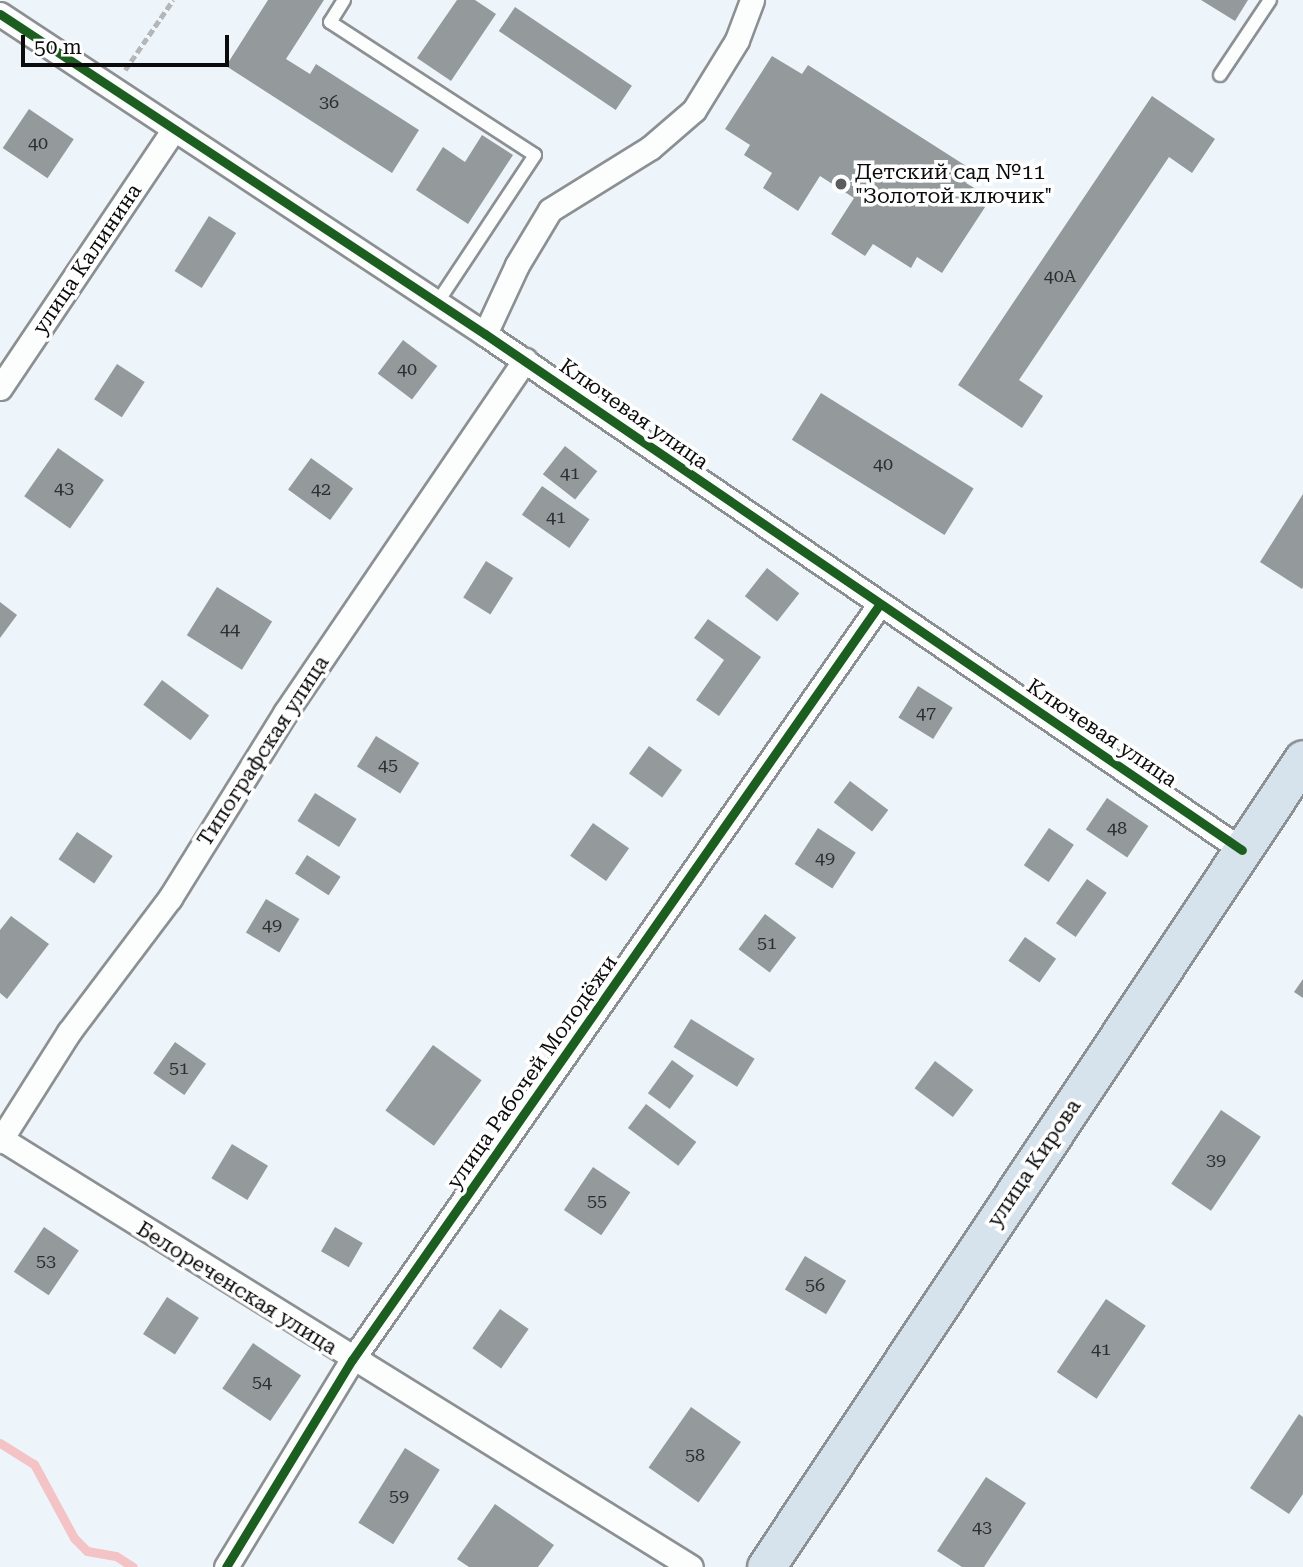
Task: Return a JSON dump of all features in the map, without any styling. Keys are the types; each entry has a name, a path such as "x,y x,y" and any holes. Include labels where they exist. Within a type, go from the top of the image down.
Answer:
{"main road":[{"name":"улица Кирова","path":"766,1567 1303,759"}],"street":[{"path":"485,334 517,265 550,210 650,148 694,110 737,40 752,0"},
{"name":"Ключевая улица","path":"0,14 525,360 879,606 1242,850"},
{"name":"улица Калинина","path":"0,388 174,130"},
{"name":"Типографская улица","path":"0,1139 69,1032 170,898 285,713 525,360"},
{"name":"улица Рабочей Молодёжи","path":"226,1567 352,1360 879,606"},
{"name":"Белореченская улица","path":"0,1139 352,1360 691,1567"}],"lane":[{"path":"344,0 330,22 534,155 437,303"},
{"path":"1220,75 1270,0"}],"path":[{"path":"113,89 173,0"}],"building":[{"path":"268,0 324,0 286,59 310,74 316,64 419,130 392,173 226,66"},
{"path":"457,0 475,0 496,14 451,81 417,58"},
{"path":"1201,0 1248,0 1235,21"},
{"path":"515,7 632,86 616,110 499,31"},
{"path":"772,56 802,74 808,65 974,171 966,183 991,198 942,273 917,257 911,268 873,244 865,256 831,234 854,198 820,176 798,211 763,188 772,173 744,155 750,145 725,129"},
{"path":"1152,96 1215,139 1192,173 1169,157 1019,380 1043,396 1022,428 958,385"},
{"path":"29,109 74,139 47,178 3,148"},
{"path":"482,135 513,155 468,224 416,190 443,147 465,162"},
{"path":"209,216 236,233 202,288 175,271"},
{"path":"403,340 437,366 412,399 378,374"},
{"path":"117,364 145,382 122,417 94,399"},
{"path":"821,393 974,488 945,535 792,440"},
{"path":"565,446 597,471 575,500 543,474"},
{"path":"58,448 104,480 70,528 24,496"},
{"path":"311,458 353,489 330,520 288,490"},
{"path":"542,486 590,519 569,548 522,515"},
{"path":"1303,494 1303,587 1302,589 1260,562"},
{"path":"486,561 513,578 490,614 463,597"},
{"path":"767,568 799,593 777,622 745,596"},
{"path":"217,587 272,621 242,670 187,635"},
{"path":"0,602 17,615 0,638"},
{"path":"708,619 761,657 719,716 696,700 724,660 694,638"},
{"path":"162,680 209,716 190,740 143,705"},
{"path":"918,686 953,708 933,739 898,717"},
{"path":"376,736 419,763 400,794 357,767"},
{"path":"649,746 682,770 662,798 629,774"},
{"path":"850,781 888,810 872,831 834,803"},
{"path":"315,793 357,819 339,847 298,821"},
{"path":"1107,798 1148,826 1127,857 1086,830"},
{"path":"593,823 629,848 606,881 570,856"},
{"path":"818,828 856,853 832,889 795,864"},
{"path":"1049,828 1074,845 1049,882 1024,865"},
{"path":"77,832 113,856 94,883 59,859"},
{"path":"307,855 341,877 329,895 295,873"},
{"path":"1087,879 1107,893 1076,937 1056,923"},
{"path":"266,899 299,919 279,953 246,932"},
{"path":"765,914 796,937 770,973 739,949"},
{"path":"11,916 49,944 7,999 0,993 0,930"},
{"path":"1025,937 1056,959 1039,983 1008,961"},
{"path":"1303,979 1303,998 1294,992"},
{"path":"691,1019 755,1059 737,1087 674,1047"},
{"path":"175,1042 206,1064 184,1095 153,1073"},
{"path":"433,1045 482,1080 434,1146 385,1111"},
{"path":"672,1060 694,1076 670,1109 648,1093"},
{"path":"935,1061 973,1090 953,1117 915,1088"},
{"path":"646,1104 696,1142 678,1166 628,1128"},
{"path":"1221,1110 1261,1137 1211,1211 1171,1184"},
{"path":"232,1144 268,1166 247,1200 211,1178"},
{"path":"593,1167 630,1192 601,1235 564,1210"},
{"path":"44,1227 79,1250 49,1295 14,1272"},
{"path":"335,1227 363,1243 349,1267 321,1251"},
{"path":"805,1256 846,1281 826,1314 785,1289"},
{"path":"167,1297 199,1318 175,1355 143,1334"},
{"path":"1106,1299 1146,1326 1097,1399 1057,1372"},
{"path":"500,1309 529,1329 501,1368 472,1348"},
{"path":"253,1343 301,1375 270,1421 222,1389"},
{"path":"691,1407 741,1442 699,1503 649,1468"},
{"path":"1299,1414 1303,1417 1303,1494 1289,1514 1250,1488"},
{"path":"405,1448 440,1470 393,1544 358,1523"},
{"path":"986,1477 1026,1503 984,1567 962,1567 937,1551"},
{"path":"495,1504 554,1545 538,1567 469,1567 457,1559"}],"waterway":[{"path":"0,1443 34,1464 74,1538 87,1551 116,1556 133,1567"}],"cycle path":[{"path":"0,14 485,334 1242,850"},
{"path":"226,1567 352,1360 879,605"}],"place":[{"name":"Детский сад №11 \"Золотой ключик\"","path":"841,184"}]}
